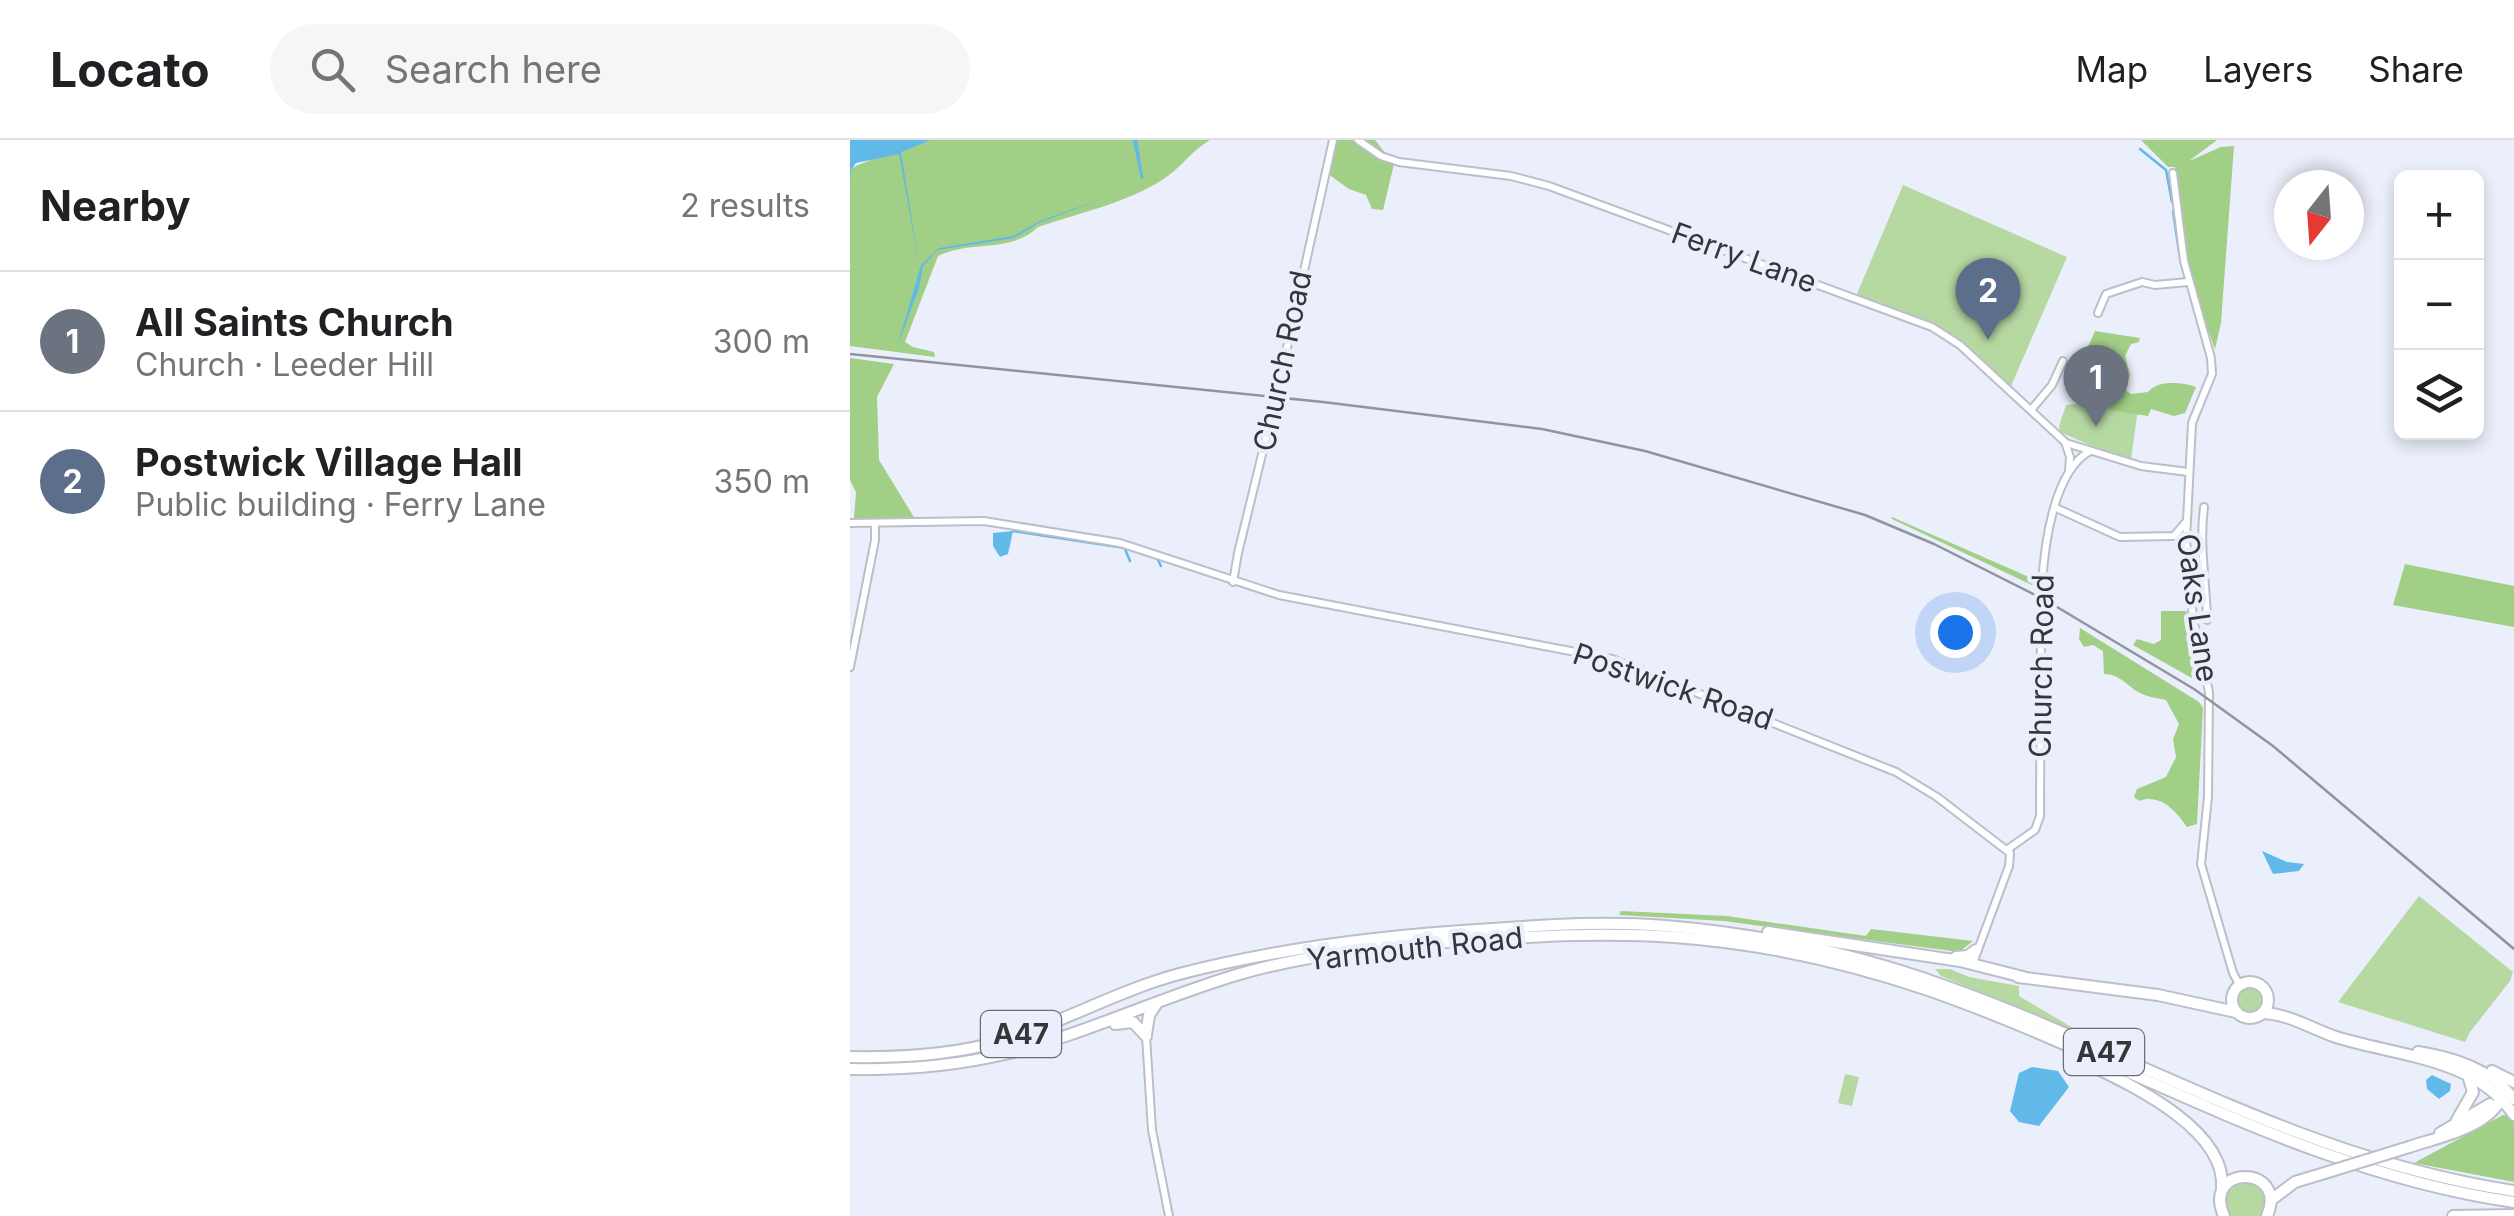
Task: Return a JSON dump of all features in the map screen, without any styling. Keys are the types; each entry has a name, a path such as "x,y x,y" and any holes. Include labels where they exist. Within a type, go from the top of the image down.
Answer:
{"highway":[{"name":"Yarmouth Road","path":"850,1057 910,1056 970,1048 1003,1040 1184,972 1335,944 1557,924 1690,928"},
{"name":"A47","path":"1690,928 1771,932 1973,964"},
{"name":"A47","path":"1690,928 1782,941 1891,968 1980,1000 2345,1152 2436,1178 2514,1191"},
{"name":"Yarmouth Road","path":"850,1069 919,1068 972,1061 1072,1034 1240,974 1330,955 1457,941 1631,934 1748,945 1821,959 1899,981 1986,1013"},
{"name":"A47","path":"1935,957 1964,957 1977,948"},
{"path":"2023,977 1973,964 1981,972 2212,1000 2258,983 2268,997 2298,1022"},
{"path":"2236,989 2236,1012"},
{"path":"2171,997 2248,1018 2263,1013 2298,1022 2468,1075 2508,1098"},
{"path":"2263,1013 2268,997"},
{"path":"1146,1036 1149,1015 1157,1003"},
{"name":"A47","path":"1986,1013 2135,1088 2176,1115 2217,1157 2222,1189"},
{"name":"A47","path":"1986,1013 2357,1168 2437,1189 2514,1202"},
{"name":"A47","path":"1072,1034 1123,1021 1136,1023 1146,1036"},
{"path":"2387,1050 2448,1058 2490,1076 2508,1098"},
{"path":"2453,1125 2474,1092 2468,1075"},
{"path":"2221,1213 2222,1189 2241,1176 2295,1182 2454,1133 2508,1098"},
{"path":"2426,1141 2468,1115 2508,1098"},
{"path":"2261,1181 2271,1200 2271,1215"},
{"path":"2271,1200 2295,1182"},
{"path":"2452,1216 2514,1214"}],"street":[{"name":"Church Road","path":"1234,582 1333,140"},
{"name":"Ferry Lane","path":"1358,140 1399,162 1511,176 1549,186 1936,329 1960,345 2065,442"},
{"name":"Oaks Lane","path":"2174,173 2188,282 2211,358 2212,374 2194,415 2185,524 2189,590 2209,692 2208,797 2202,873 2236,989"},
{"path":"2098,313 2106,294 2142,282 2188,282"},
{"path":"2031,410 2052,385 2063,361"},
{"path":"2065,442 2141,466 2188,472"},
{"path":"2065,442 2069,471"},
{"path":"2069,471 2077,458 2090,452"},
{"name":"Church Road","path":"2008,849 2035,830 2040,816 2045,542 2069,471"},
{"path":"2056,508 2120,537 2174,536 2186,540"},
{"path":"2204,508 2200,544 2205,565 2207,620"},
{"name":"Postwick Road","path":"850,524 984,521 1120,542 1279,594 1612,658 1896,772 2008,849"},
{"path":"2174,536 2185,524"},
{"path":"850,668 876,525"},
{"path":"2189,590 2204,590"},
{"path":"1973,964 2009,866 2008,849"},
{"path":"1977,948 1987,966"},
{"path":"1146,1036 1152,1130 1168,1216"}],"green space":[{"path":"931,140 1210,140 1168,176 1133,195 1038,227 1015,241 938,256 905,342 934,352 935,357 850,346 850,170"},
{"path":"1332,140 1375,140 1394,164 1383,210 1372,209 1366,195 1349,189 1324,171"},
{"path":"2141,140 2217,140 2189,161 2221,147 2234,146 2221,323 2215,349 2191,285 2175,167 2168,167"},
{"path":"1903,185 2067,257 2011,386 1938,327 1856,296"},
{"path":"2095,331 2140,338 2131,344 2125,356 2130,375 2125,390 2131,394 2170,383 2196,387 2185,413 2174,416 2151,409 2148,416 2110,410 2108,405 2117,394 2113,376 2121,369 2119,362 2087,349"},
{"path":"850,358 894,364 877,397 879,460 915,519 854,518 856,492 850,480"},
{"path":"2098,364 2112,367 2105,394 2092,391"},
{"path":"2085,394 2138,409 2131,459 2060,432 2066,405 2082,403"},
{"path":"1892,519 2038,581 2038,588"},
{"path":"2405,564 2514,586 2514,627 2393,605"},
{"path":"2161,611 2188,614 2200,666 2197,681 2133,645 2137,639 2154,644 2161,640"},
{"path":"2080,628 2203,708 2197,824 2187,827 2161,801 2139,801 2134,797 2137,789 2166,777 2176,757 2173,739 2179,724 2166,700 2143,694 2119,678 2104,674 2103,651 2093,645 2084,647 2079,639"},
{"path":"2419,896 2513,972 2465,1042 2338,1002"},
{"path":"1621,911 1727,916 1866,936 1871,929 1973,941 1959,952 1724,921 1619,915"},
{"path":"1935,969 2019,986 2019,996 2075,1032 1941,976"},
{"path":"2250,984 2260,988 2264,998 2260,1008 2250,1012 2240,1008 2236,998 2240,988"},
{"path":"1845,1074 1859,1077 1852,1106 1838,1103"},
{"path":"2503,1115 2511,1116 2514,1122 2514,1182 2414,1163"},
{"path":"2240,1181 2253,1182 2263,1191 2265,1210 2261,1216 2229,1216 2226,1196"}],"water":[{"path":"850,140 931,140 901,152 919,264 899,154 856,163 850,185"},
{"path":"1104,198 1039,223 1014,238 938,250 923,266 897,347 921,265 939,248 1013,236 1040,221"},
{"path":"1013,531 1008,554 1000,557 993,546 993,533"},
{"path":"2262,851 2287,862 2304,864 2299,871 2273,874"},
{"path":"2032,1067 2058,1071 2069,1087 2039,1126 2019,1122 2010,1111 2019,1073"},
{"path":"2432,1075 2451,1084 2450,1091 2439,1099 2427,1089 2426,1080"}],"waterway":[{"path":"1134,140 1142,178 1136,140"},
{"path":"2140,149 2166,170 2172,202"},
{"path":"2173,211 2179,252"},
{"path":"1013,531 1125,548"},
{"path":"1125,549 1130,561"},
{"path":"1157,558 1161,566"}],"railway":[{"path":"850,354 1323,402 1542,429 1645,451 1865,515 1934,544 2047,601 2194,689 2273,746 2514,949"}],"place":[{"name":"Postwick Village Hall","path":"1988,340"},
{"name":"All Saints Church","path":"2096,427"}]}
